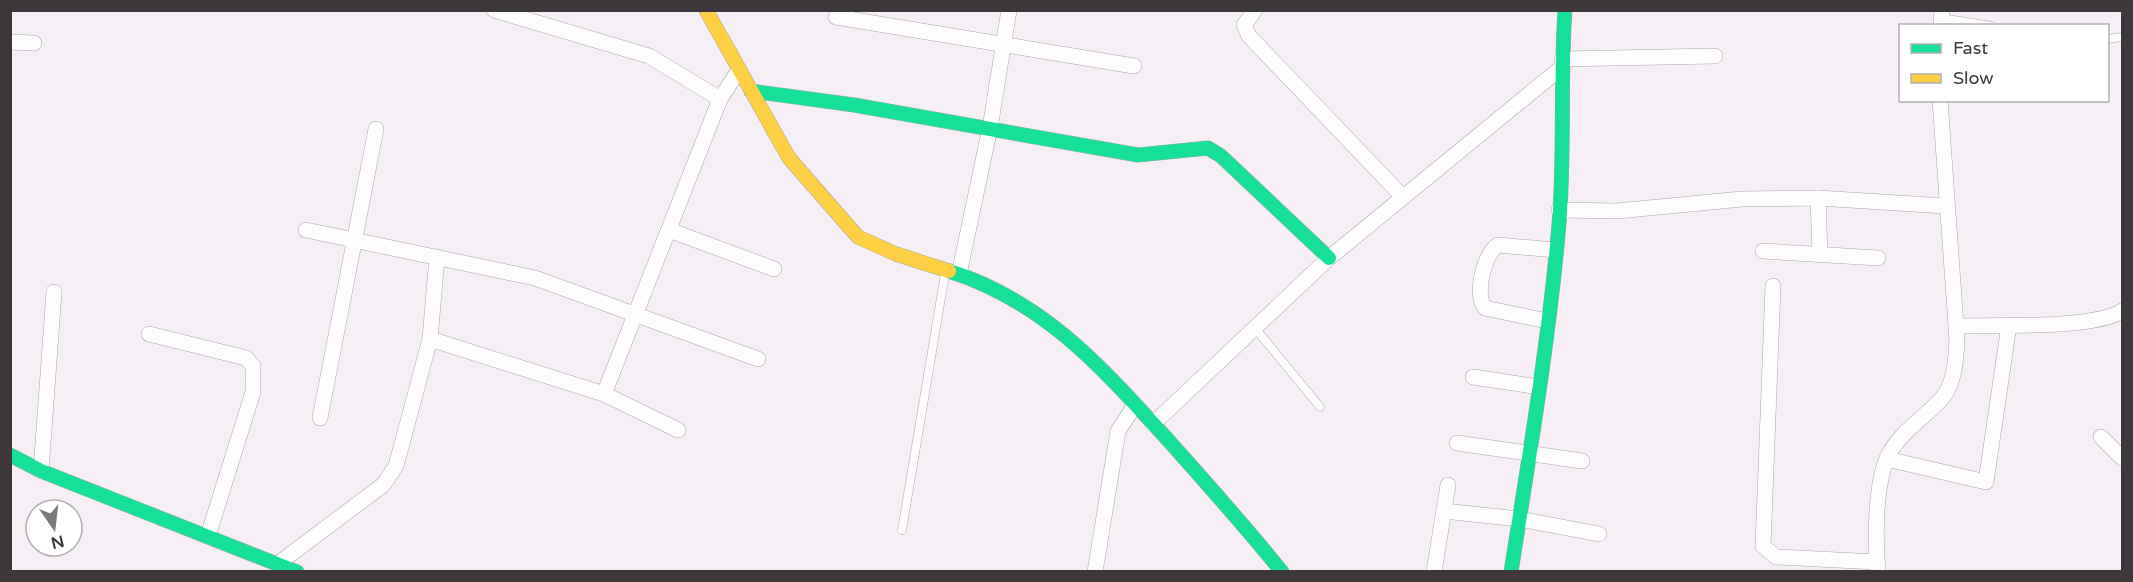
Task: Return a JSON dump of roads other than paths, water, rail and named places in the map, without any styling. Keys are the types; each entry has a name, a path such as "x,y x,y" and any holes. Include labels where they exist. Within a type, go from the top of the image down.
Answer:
{"street":[{"path":"494,10 649,56 720,99"},
{"path":"952,272 990,128 1009,10"},
{"path":"1256,10 1244,25 1248,36 1402,196"},
{"path":"1511,572 1530,453 1556,250 1565,10"},
{"path":"712,14 751,91 789,158 858,237 896,254 1004,292 1041,315 1094,359 1249,530 1282,572"},
{"path":"836,17 1134,66"},
{"path":"10,42 34,43"},
{"path":"1153,424 1329,258 1562,64 1714,56"},
{"path":"604,394 720,99 740,70"},
{"path":"751,91 854,105 1138,155 1208,148 1221,156 1329,258"},
{"path":"1773,286 1763,546 1768,553 1776,557 1878,567 1876,544 1878,502 1887,459 1895,445 1943,397 1950,384 1956,356 1956,326 1940,102"},
{"path":"320,418 376,129"},
{"path":"1559,210 1617,211 1742,199 1818,198 1946,206"},
{"path":"1818,198 1820,254"},
{"path":"306,230 535,278 635,316 758,358"},
{"path":"669,230 774,269"},
{"path":"1547,321 1485,308 1480,299 1481,287 1488,254 1498,245 1556,250"},
{"path":"1763,251 1878,258"},
{"path":"279,567 359,505 391,475 396,466 430,339 437,257"},
{"path":"40,471 54,292"},
{"path":"1956,326 2105,319 2122,311"},
{"path":"1887,459 1986,482 2009,325"},
{"path":"149,334 246,358 253,366 253,392 208,536"},
{"path":"430,339 604,394 678,430"},
{"path":"1473,377 1539,387"},
{"path":"1095,572 1118,431 1135,405"},
{"path":"2101,437 2122,458"},
{"path":"1457,443 1582,461"},
{"path":"10,455 40,471 208,536 279,567 297,572"},
{"path":"1434,572 1448,485"},
{"path":"1444,511 1519,519 1599,534"}],"lane":[{"path":"1941,18 1979,24"},
{"path":"903,530 952,272"},
{"path":"1255,328 1320,407"}]}
